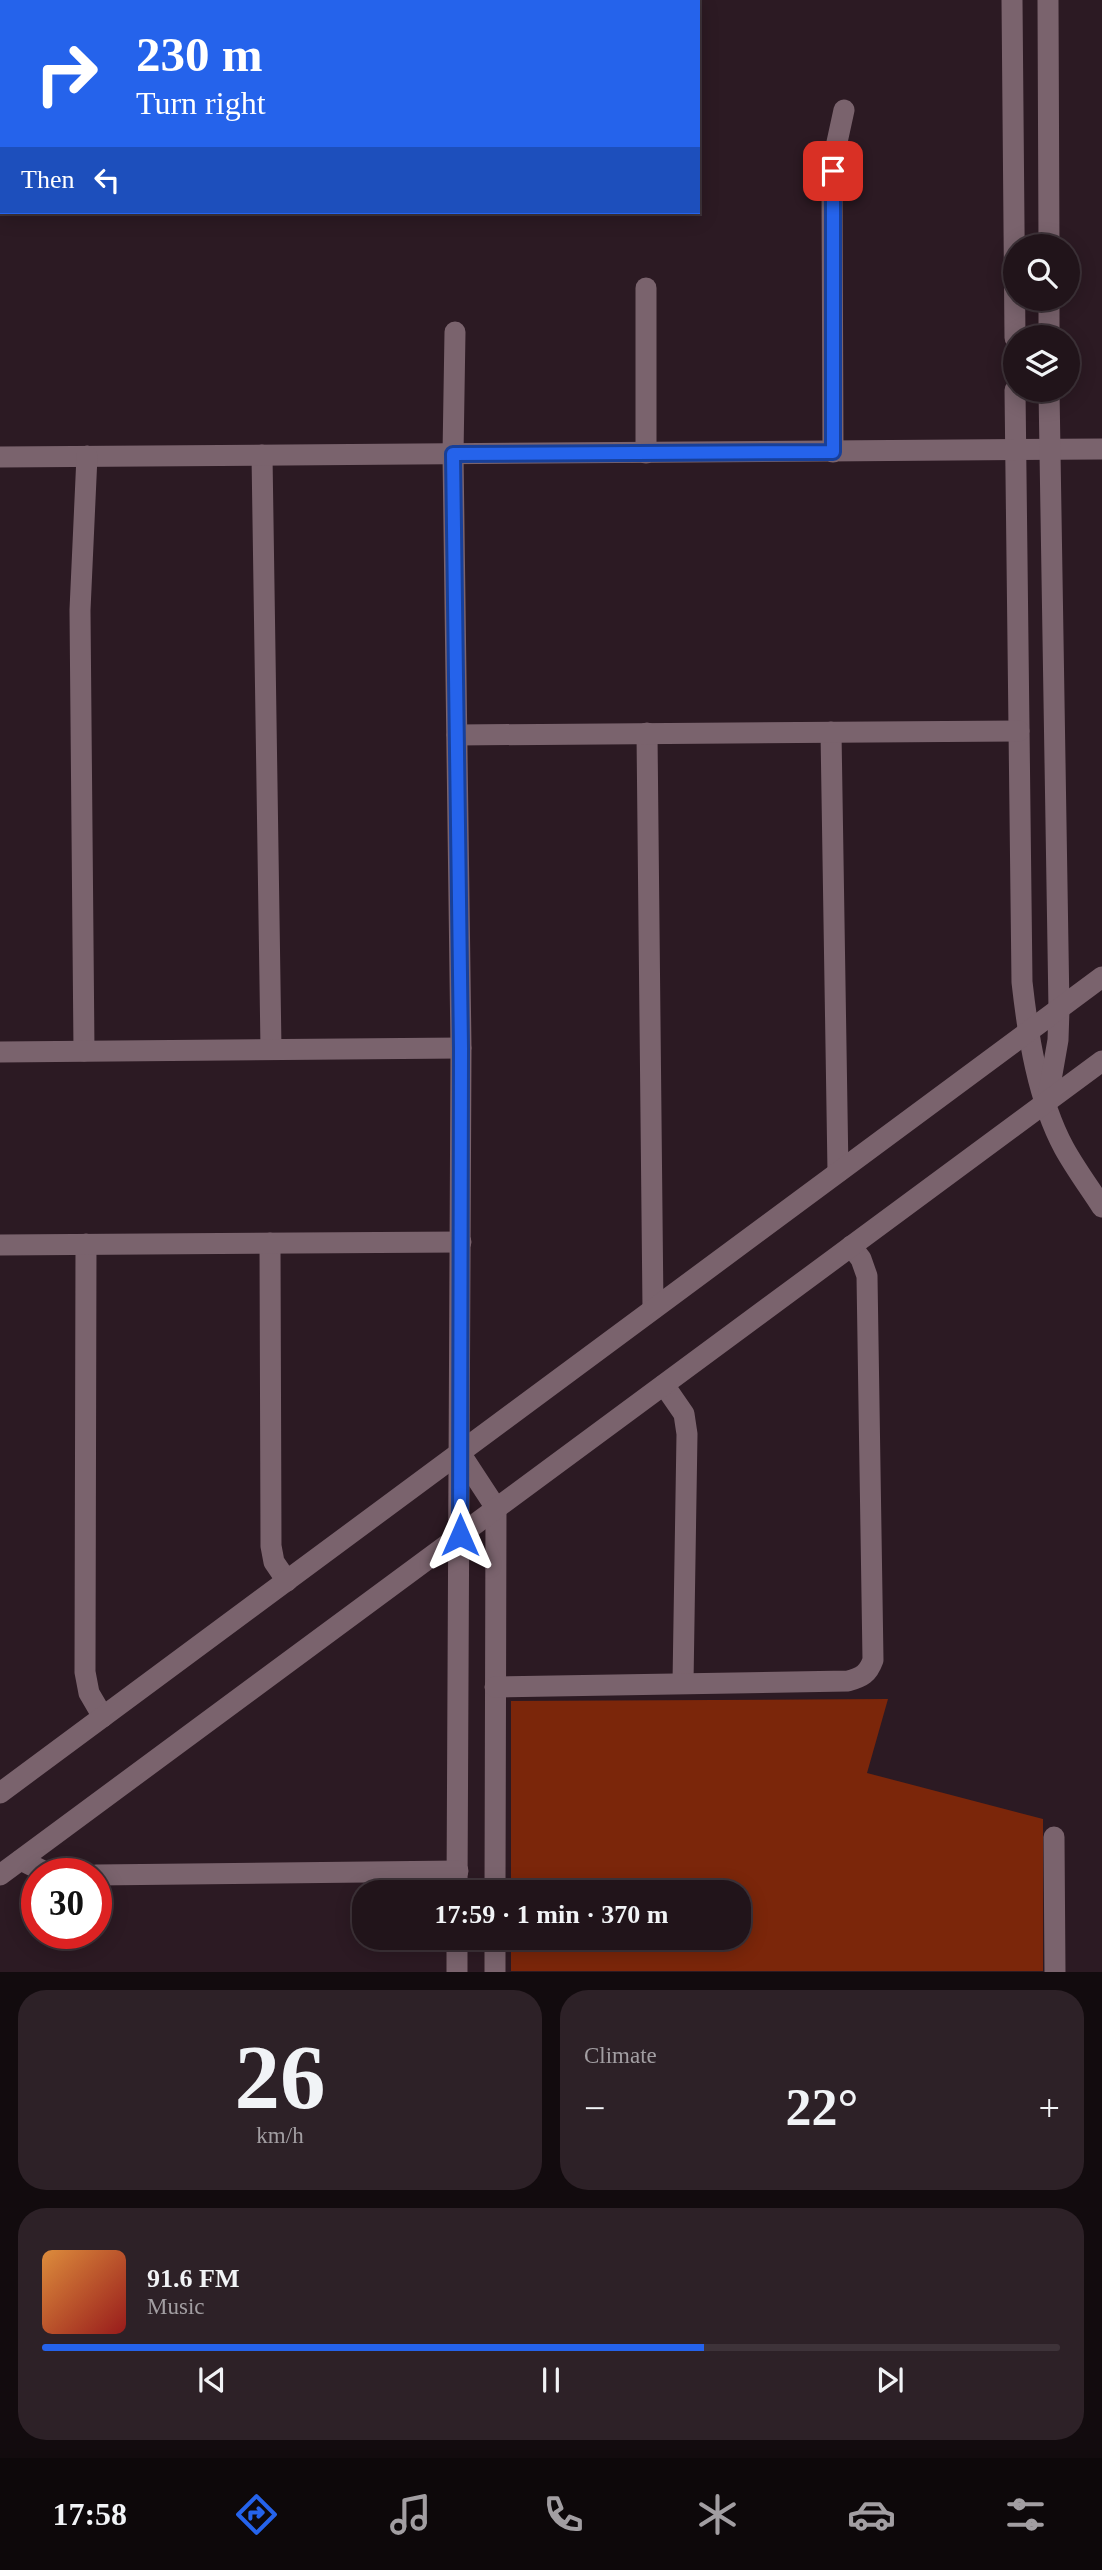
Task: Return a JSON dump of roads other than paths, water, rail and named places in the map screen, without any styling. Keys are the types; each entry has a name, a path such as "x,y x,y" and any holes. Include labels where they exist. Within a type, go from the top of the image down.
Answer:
{"street":[{"path":"1012,0 1015,325"},
{"path":"1048,0 1049,234"},
{"path":"833,452 832,186 834,156 844,110"},
{"path":"646,288 646,453"},
{"path":"455,332 453,454 461,1048 457,1880"},
{"path":"1016,402 1021,959 1029,1031 1046,1102 1064,1148 1102,1207"},
{"path":"1046,1102 1057,1050 1059,1009 1049,402"},
{"path":"0,457 1102,449"},
{"path":"262,455 271,1049"},
{"path":"84,1051 80,610 87,456"},
{"path":"457,735 1019,731"},
{"path":"831,732 838,1172"},
{"path":"647,733 653,1309"},
{"path":"0,1793 1102,977"},
{"path":"0,1052 461,1048"},
{"path":"24,1858 1102,1061"},
{"path":"0,1245 461,1242"},
{"path":"271,1243 271,1546 274,1562 286,1581"},
{"path":"86,1244 85,1672 89,1693 103,1717"},
{"path":"495,1687 848,1681 861,1678 869,1671 873,1660 867,1276 862,1259 851,1246"},
{"path":"664,1385 684,1414 687,1433 683,1683"},
{"path":"460,1453 496,1508 495,1880"},
{"path":"1054,1837 1055,1972"},
{"path":"0,1875 21,1860"},
{"path":"112,1875 397,1880"},
{"path":"457,1950 457,1972"},
{"path":"495,1950 495,1972"}]}
